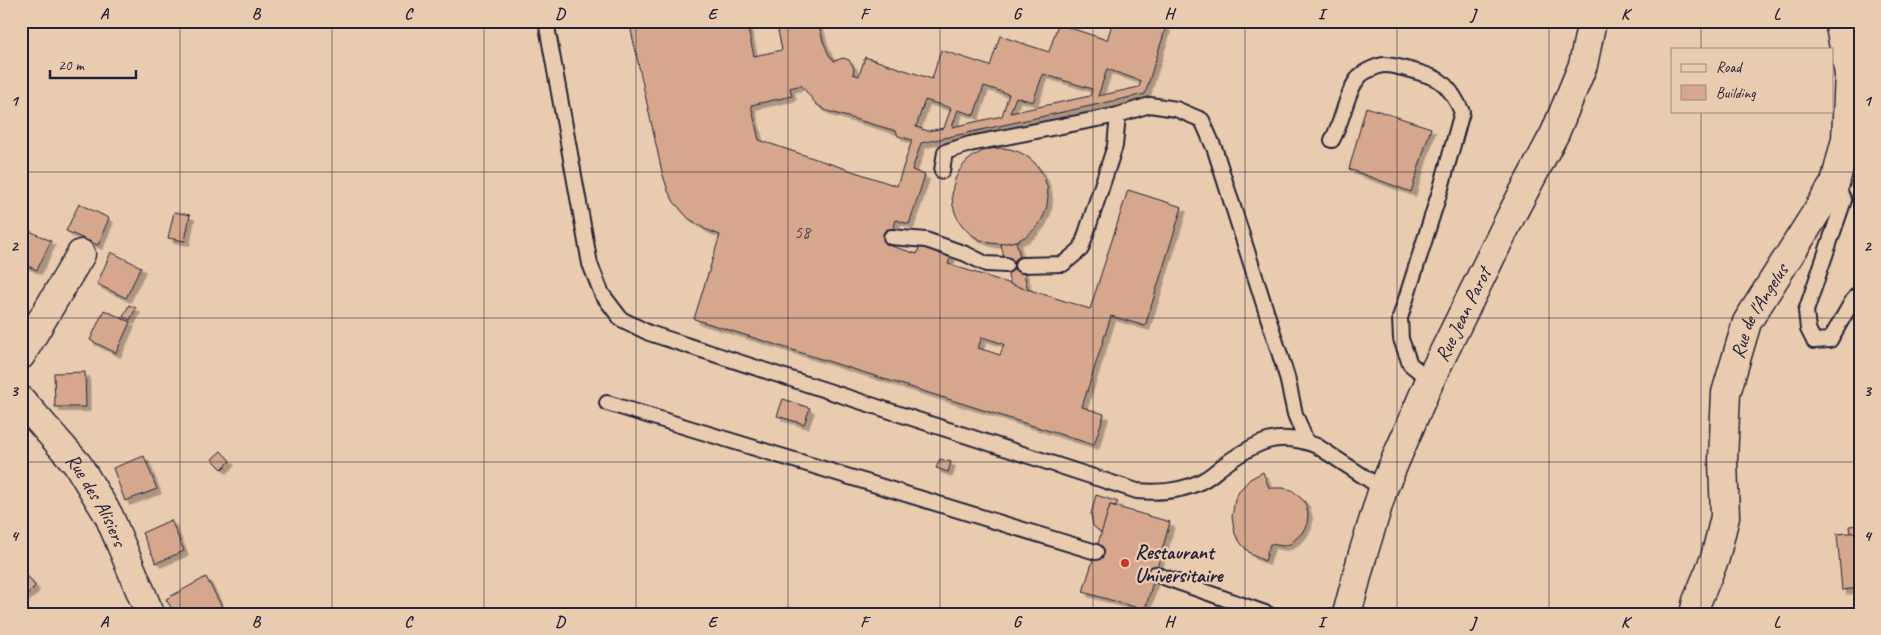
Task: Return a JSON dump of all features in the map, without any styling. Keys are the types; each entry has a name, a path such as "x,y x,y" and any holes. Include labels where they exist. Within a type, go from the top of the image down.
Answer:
{"street":[{"name":"Rue Jean Parot","path":"1347,614 1383,489 1430,380 1555,132 1583,65 1592,21"},
{"name":"Rue de l'Angelus","path":"1694,614 1697,601 1715,558 1725,517 1723,460 1726,393 1747,322 1836,183 1846,139 1849,74 1839,21"},
{"path":"21,355 81,254"},
{"name":"Rue des Alisiers","path":"21,400 78,465 109,516 150,614"}],"lane":[{"path":"546,21 590,264 602,294 621,319 649,334 1137,490 1155,492 1183,487 1202,481 1249,448 1268,440 1290,439 1306,441 1317,446 1383,489"},
{"path":"1332,140 1338,130 1347,101 1360,76 1383,65 1414,71 1440,81 1455,98 1462,112 1441,188 1400,318 1401,339 1410,364 1430,380"},
{"path":"942,171 945,152 962,146 1048,127 1118,115 1150,105 1176,109 1202,120 1215,150 1287,376 1295,414 1306,441"},
{"path":"1022,265 1063,264 1081,249 1115,146 1118,115"},
{"path":"1836,183 1844,200 1806,311 1808,329 1814,341 1830,340 1860,292"},
{"path":"891,237 926,240 966,254 986,264 1006,265"},
{"path":"607,403 1096,552"},
{"path":"1155,574 1268,614"}],"building":[{"path":"629,21 746,21 754,56 782,50 776,21 818,21 829,55 834,61 843,58 849,60 854,68 853,74 859,76 865,57 932,79 941,50 990,66 1000,36 1049,52 1058,24 1107,40 1113,21 1150,21 1166,27 1145,94 921,143 912,170 925,175 909,224 896,220 888,245 917,254 920,246 951,256 948,264 1090,309 1128,190 1182,207 1145,326 1111,316 1082,407 1104,414 1094,445 694,319 720,235 705,229 688,218 674,202 662,172","holes":["1107,69 1141,81 1139,87 1098,96","1043,74 1092,89 1090,96 1010,113 1016,97 1033,102","801,85 816,104 827,111 896,131 898,136 912,140 897,186 759,140 751,105 792,96 790,88","984,86 1009,94 1002,116 952,127 958,110 974,115","925,100 951,108 944,128 928,131 916,127","982,337 1004,344 1000,355 978,348"]},
{"path":"1366,107 1431,128 1411,192 1349,169"},
{"path":"1000,148 1018,152 1034,162 1044,178 1048,196 1044,214 1034,230 1018,240 1000,244 982,240 966,230 956,214 952,196 956,178 966,162 982,152"},
{"path":"25,168 22,188 21,169"},
{"path":"79,204 109,218 98,245 66,231"},
{"path":"174,212 190,215 185,241 168,238"},
{"path":"21,227 51,241 37,270 21,263"},
{"path":"1016,241 1028,290 1010,284 1001,244"},
{"path":"111,252 141,267 126,298 97,284"},
{"path":"129,305 136,308 130,320 123,317"},
{"path":"104,310 130,322 116,353 90,340"},
{"path":"85,372 86,407 55,407 54,373"},
{"path":"783,399 810,408 804,424 777,416"},
{"path":"221,451 230,461 222,469 212,459"},
{"path":"144,456 157,489 125,501 113,468"},
{"path":"940,459 951,462 948,472 936,468"},
{"path":"1263,472 1269,488 1292,490 1305,502 1308,514 1307,524 1302,533 1290,544 1283,546 1270,544 1265,561 1252,555 1242,545 1235,534 1232,517 1235,499 1240,490 1250,479"},
{"path":"1096,495 1118,502 1115,506 1110,505 1102,533 1093,526 1091,514"},
{"name":"Restaurant Universitaire","path":"1110,505 1170,522 1145,610 1083,592"},
{"path":"171,520 184,551 156,563 142,533"},
{"path":"1860,525 1860,532 1850,533 1849,526"},
{"path":"1860,532 1860,588 1842,590 1837,534"},
{"path":"26,574 35,586 21,600 21,575"},
{"path":"206,577 222,607 208,614 175,614 166,599"},
{"path":"21,601 31,614 21,614"},
{"path":"783,608 832,609 832,614 783,614"}],"place":[{"name":"Restaurant Universitaire","path":"1125,563"}]}
